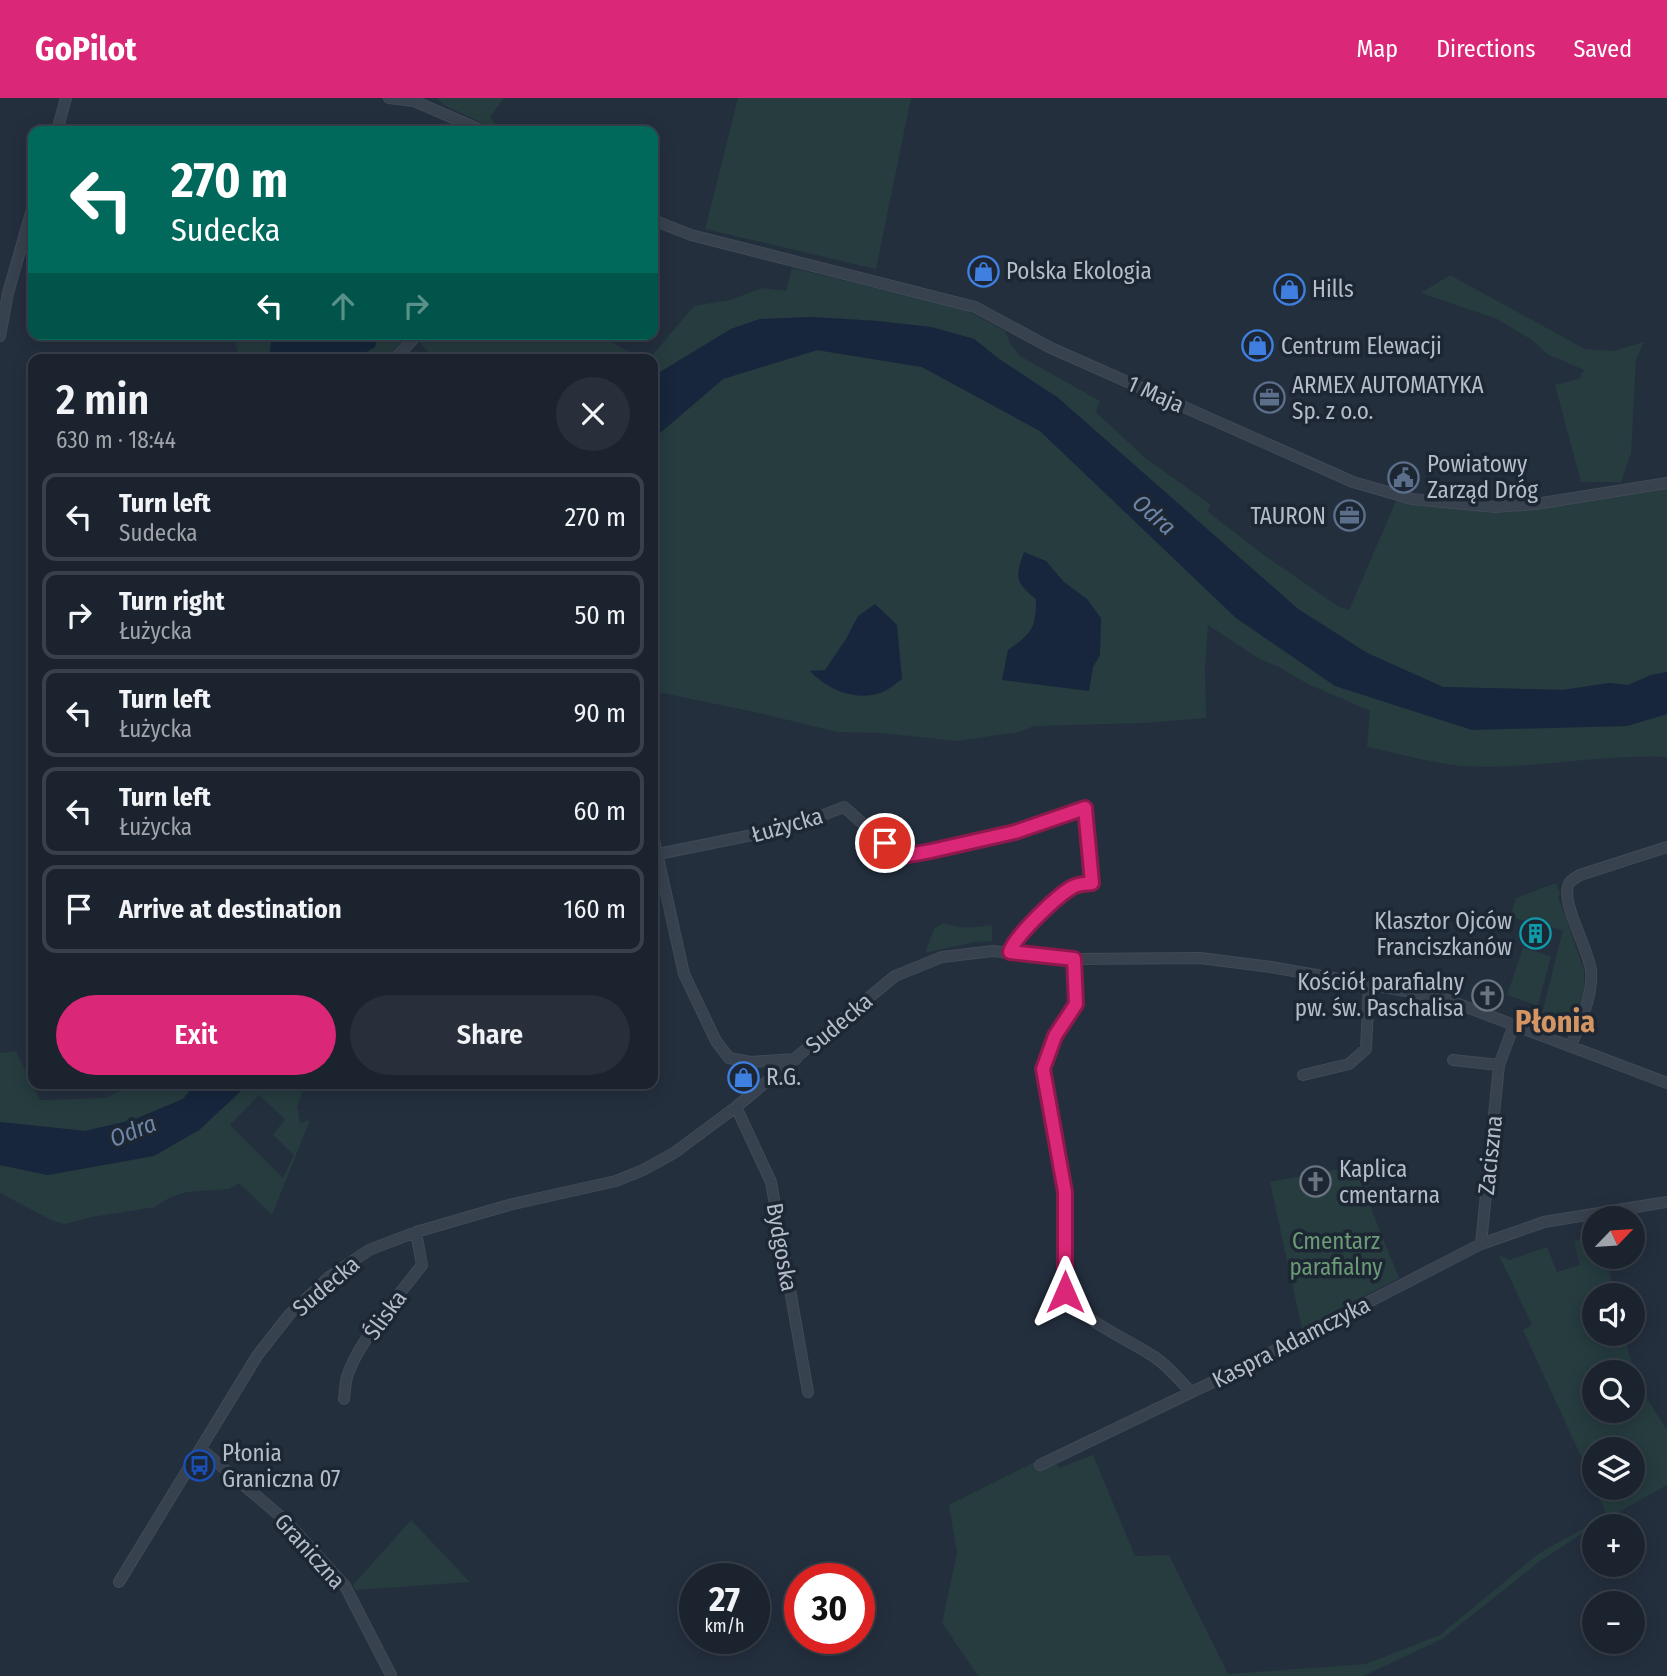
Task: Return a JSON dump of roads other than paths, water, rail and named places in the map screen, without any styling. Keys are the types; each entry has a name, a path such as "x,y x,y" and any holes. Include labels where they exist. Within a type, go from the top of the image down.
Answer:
{"street":[{"path":"58,126 66,98"},
{"path":"389,98 415,99 472,126"},
{"name":"1 Maja","path":"658,222 691,234 975,307 1051,348 1342,477 1412,499 1495,507 1536,504 1667,483"},
{"path":"0,336 8,293 28,223"},
{"path":"399,354 410,340"},
{"name":"Łużycka","path":"658,854 792,827 844,807 885,843 909,855 1015,832 1085,808 1092,883 1072,886 1032,922 1011,946 1010,952"},
{"path":"1572,1046 1586,1006 1591,969 1568,900 1567,887 1580,875 1667,847"},
{"path":"658,854 684,974 716,1041 729,1058 751,1062 796,1059"},
{"name":"Sudecka","path":"119,1582 257,1356 289,1315 329,1277 369,1250 416,1232 509,1205 616,1181 643,1170 674,1153 736,1107 895,976 942,957 993,951 1074,959 1200,958 1440,997 1667,1083"},
{"path":"1074,959 1076,1004 1055,1036 1043,1069 1065,1192 1065,1292 1085,1315 1158,1360 1191,1392"},
{"path":"1303,1075 1349,1065 1366,1049 1369,985"},
{"name":"Zaciszna","path":"1481,1244 1499,1065 1514,1025"},
{"path":"1453,1060 1499,1065"},
{"name":"Bydgoska","path":"736,1107 771,1182 808,1392"},
{"name":"Kaspra Adamczyka","path":"1040,1465 1191,1392 1481,1244 1544,1222 1667,1202"},
{"name":"Śliska","path":"344,1399 347,1375 361,1349 387,1309 422,1265 416,1232"},
{"name":"Graniczna","path":"201,1450 286,1521 345,1586 391,1675"}],"water":[{"name":"Odra","path":"812,317 877,321 931,327 974,339 1057,397 1298,609 1367,653 1443,687 1563,690 1609,683 1628,685 1651,675 1667,672 1667,714 1627,726 1472,730 1335,686 1236,618 1040,431 922,367 817,350 723,379 658,435 658,374 731,329 760,319"},
{"path":"271,340 377,340 375,347 364,354 270,354"},
{"path":"1024,552 1046,561 1064,582 1087,599 1101,618 1100,655 1093,667 1089,691 1002,680 1008,650 1027,634 1035,617 1036,599 1021,584 1018,574"},
{"path":"875,604 897,625 902,679 877,694 840,692 810,671 825,670 858,616"},
{"name":"Odra","path":"191,1089 243,1089 199,1130 154,1156 48,1175 0,1165 0,1122 85,1131 133,1120 183,1099"}],"place":[{"name":"Polska Ekologia","path":"983,271"},
{"name":"Hills","path":"1289,289"},
{"name":"Centrum Elewacji","path":"1258,346"},
{"name":"ARMEX AUTOMATYKA Sp. z o.o.","path":"1269,398"},
{"name":"Powiatowy Zarząd Dróg","path":"1404,477"},
{"name":"TAURON","path":"1349,516"},
{"name":"Klasztor Ojców Franciszkanów","path":"1535,934"},
{"name":"Kościół parafialny pw. św. Paschalisa","path":"1487,995"},
{"name":"R.G.","path":"743,1077"},
{"name":"Kaplica cmentarna","path":"1316,1182"},
{"name":"Płonia Graniczna 07","path":"199,1466"}],"district":[{"name":"Płonia","path":"1555,1022"}],"park label":[{"name":"Cmentarz parafialny","path":"1336,1254"}]}
